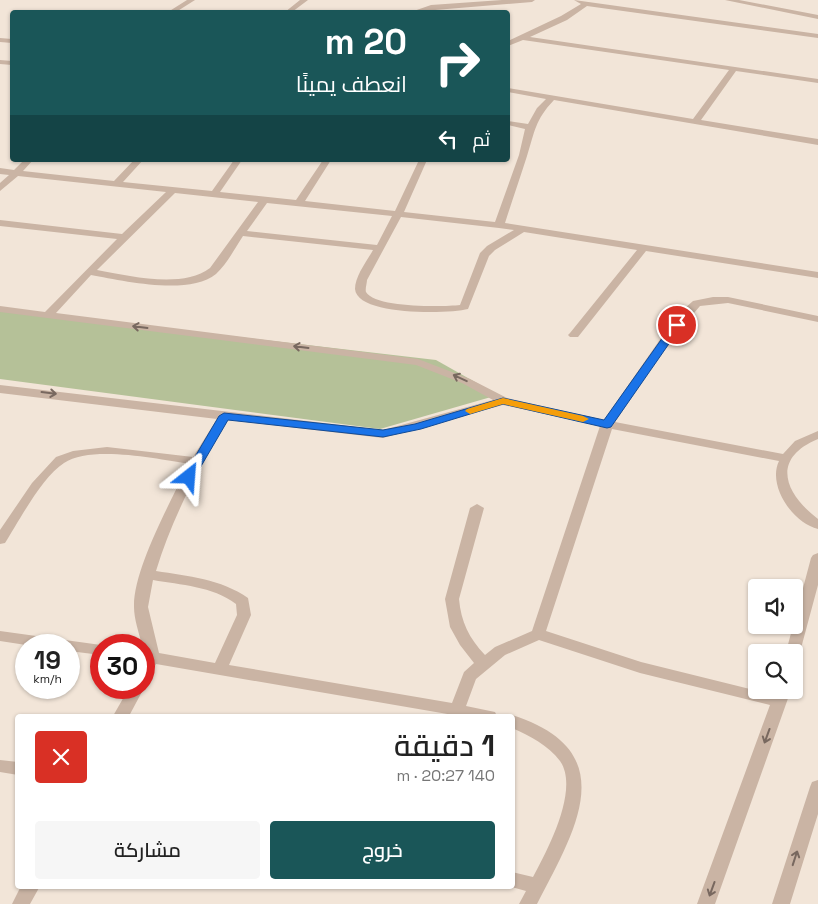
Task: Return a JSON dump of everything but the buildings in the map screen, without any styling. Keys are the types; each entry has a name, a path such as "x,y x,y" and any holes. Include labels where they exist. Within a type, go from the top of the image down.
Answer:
{"street":[{"path":"175,10 192,0"},
{"path":"291,10 305,0"},
{"path":"425,0 431,7"},
{"path":"421,10 431,7 532,0"},
{"path":"577,0 586,4 818,36"},
{"path":"728,0 818,17"},
{"path":"510,43 524,38 586,4"},
{"path":"807,15 818,6"},
{"path":"524,38 818,82"},
{"path":"695,122 733,70"},
{"path":"510,90 818,142"},
{"path":"499,225 523,155 530,127 551,98"},
{"path":"510,122 530,127"},
{"path":"0,188 27,162"},
{"path":"117,183 137,162"},
{"path":"215,194 237,162"},
{"path":"300,202 326,162"},
{"path":"422,162 399,213 362,280 360,288 362,294 369,300 416,308 454,310 464,307 484,255 491,248 524,228"},
{"path":"0,171 300,202 524,228 818,275"},
{"path":"48,315 174,189"},
{"path":"89,272 143,280 198,281 211,275 265,199"},
{"path":"0,223 124,237"},
{"path":"240,233 379,248"},
{"path":"574,335 612,290 644,247"},
{"path":"538,634 607,424 665,340 697,303 728,300 818,319"},
{"path":"0,309 418,362 466,381 503,401 607,424 784,458"},
{"path":"0,389 383,434 418,427 503,401"},
{"path":"145,634 141,607 156,548 197,461 224,416"},
{"path":"818,435 797,445 784,458 780,475 786,494 802,514 818,525"},
{"path":"0,540 33,492 62,459 86,451 100,451 125,452 197,461"},
{"path":"477,508 452,599 453,614 462,639 483,663"},
{"path":"795,644 818,558"},
{"path":"148,574 220,588 234,594 243,602 244,616 220,668"},
{"path":"457,710 469,676 500,651 538,634 640,667 748,689"},
{"path":"0,636 15,638"},
{"path":"155,658 478,714"},
{"path":"121,714 130,699"},
{"path":"706,904 780,699"},
{"path":"515,722 539,733 560,749 570,764 573,773 574,790 572,805 560,837 528,904"},
{"path":"0,766 15,768"},
{"path":"781,904 818,787"},
{"path":"515,881 537,886"},
{"path":"21,904 29,889"}],"green space":[{"path":"0,309 436,360 498,395 380,429 0,379"}],"slow traffic":[{"path":"470,411 503,401 583,419"}],"route":[{"path":"189,477 224,416 383,434 418,427 503,401 607,424 677,325"}]}
